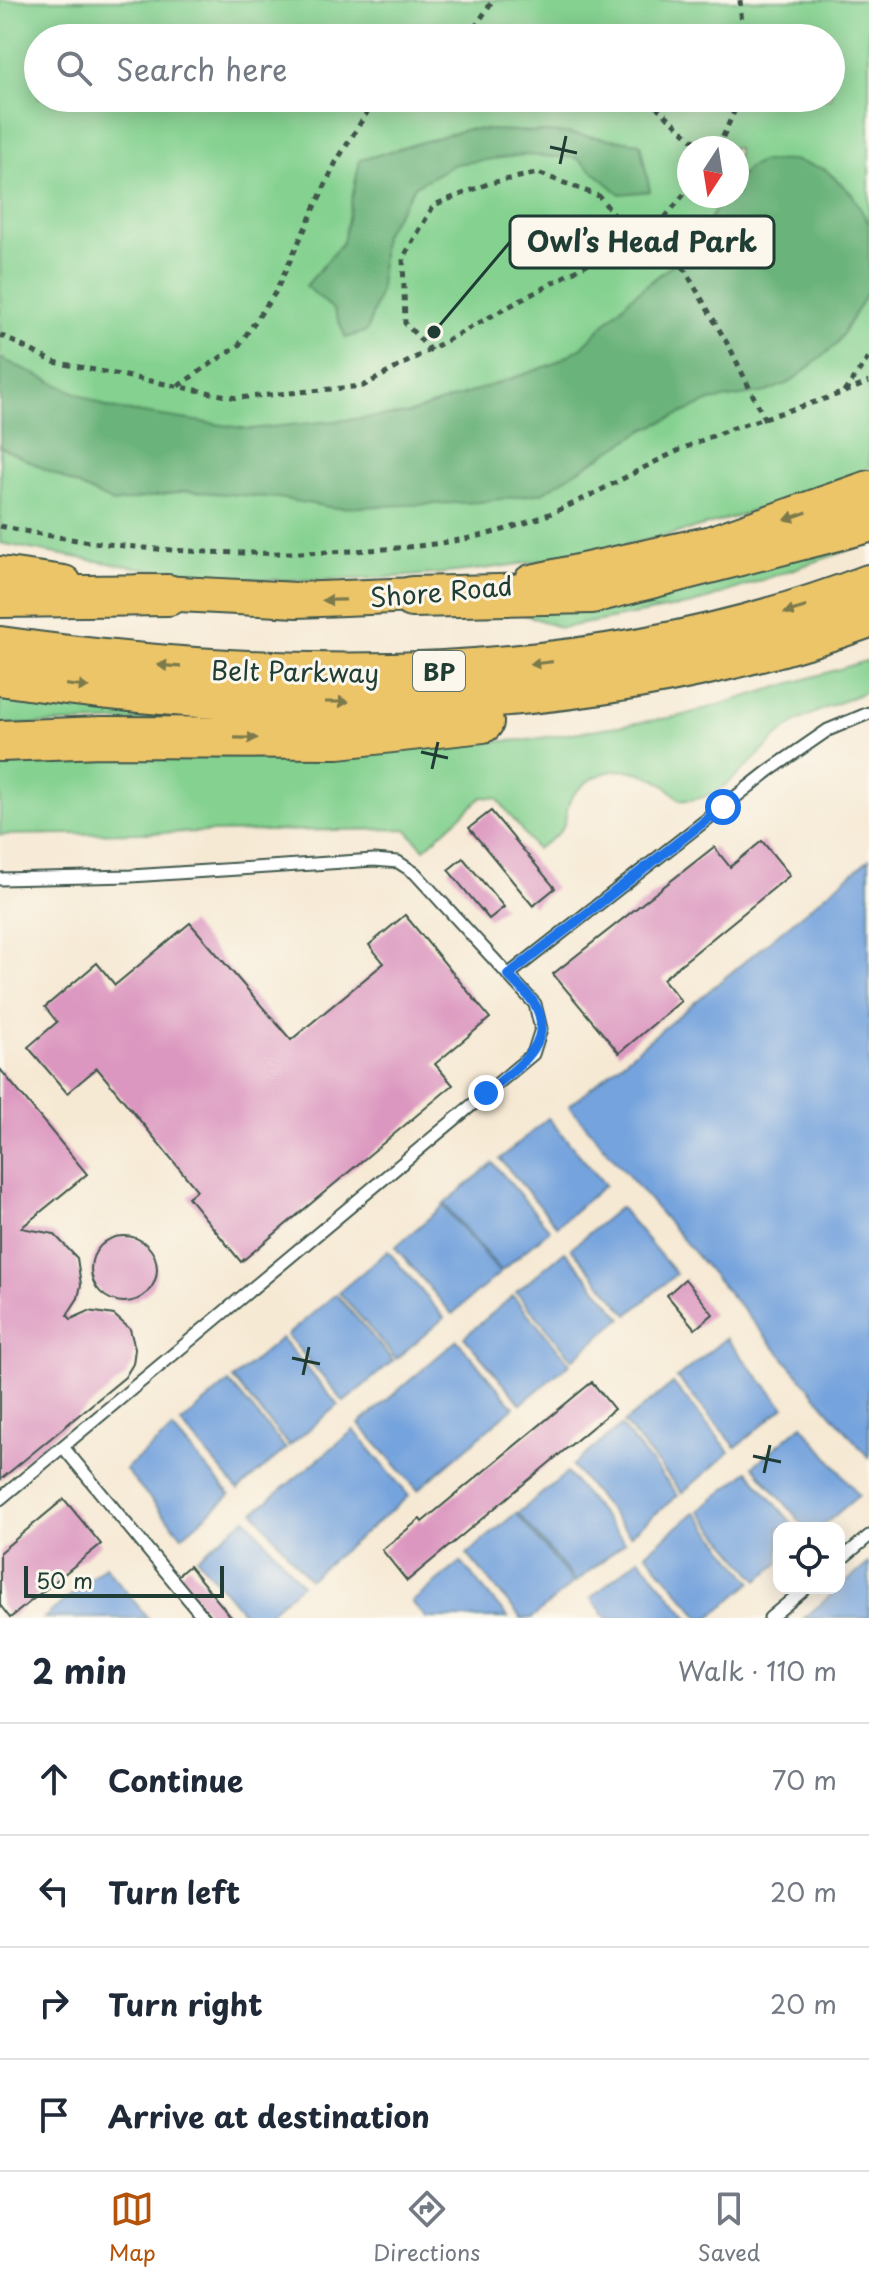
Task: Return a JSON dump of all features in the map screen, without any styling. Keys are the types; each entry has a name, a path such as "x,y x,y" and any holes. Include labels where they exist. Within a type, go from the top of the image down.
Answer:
{"highway":[{"path":"412,597 592,593 869,522"},
{"name":"Belt Parkway","path":"0,647 150,665 251,671 355,674 475,669 572,659 677,641 776,616 869,585"},
{"path":"0,597 168,595"},
{"name":"Belt Parkway","path":"0,675 208,699 344,703 452,701 560,690 679,671 773,648 869,617"},
{"path":"0,741 101,737 338,738 422,731 633,701 768,670 869,639"}],"main road":[{"name":"Shore Road","path":"0,574 168,595 297,600 412,597 529,583 650,558 754,530 869,488"}],"lane":[{"path":"508,975 770,770 828,730 869,713"},
{"path":"0,879 131,876 374,860 398,862 415,873 535,1004 541,1029 533,1054 0,1499"},
{"path":"63,1447 204,1618"},
{"path":"845,1556 869,1536"},
{"path":"770,1618 799,1594"}],"path":[{"path":"477,24 493,0"},
{"path":"740,0 742,24"},
{"path":"177,387 239,345 266,306 336,162 367,112"},
{"path":"662,112 689,136"},
{"path":"723,136 734,112"},
{"path":"431,351 405,323 403,258 434,205 490,183 538,173 599,196 633,239"},
{"path":"0,335 54,362 237,398 363,386 659,225 677,203"},
{"path":"659,225 731,350 765,420"},
{"path":"843,393 869,357"},
{"path":"0,526 121,546 191,553 385,549 455,542 521,525 698,442 869,382"}],"green space":[{"path":"0,0 869,0 869,468 801,495 658,538 510,565 362,579 253,579 180,573 0,543"},
{"path":"467,129 566,133 640,143 650,191 620,194 577,158 523,155 455,164 415,186 383,235 380,291 367,331 346,338 334,310 306,286 343,242 360,160"},
{"path":"792,160 825,169 852,194 869,224 869,289 836,345 791,382 766,392 710,401 644,430 542,493 480,502 334,508 278,498 187,491 113,503 0,447 0,358 109,408 249,429 407,414 551,365 582,347 630,298 697,245 716,208 749,208 749,167 761,162"},
{"path":"869,529 869,543 693,604 561,628 504,607"},
{"path":"869,660 869,690 795,723 727,784 712,793 697,799 680,800 655,779 641,773 627,770 599,775 573,795 561,830 536,849 497,798 482,797 424,849 406,829 0,835 0,759 528,740 681,716"},
{"path":"0,687 179,708 177,720 0,725"}],"water":[{"path":"869,859 869,1458 569,1106"},
{"path":"548,1118 605,1185 557,1226 500,1159"},
{"path":"493,1163 550,1230 501,1271 444,1204"},
{"path":"443,1206 500,1273 452,1314 395,1247"},
{"path":"620,1207 676,1274 628,1315 571,1248"},
{"path":"388,1251 444,1318 396,1359 339,1292"},
{"path":"565,1251 622,1318 573,1359 516,1292"},
{"path":"336,1294 393,1361 344,1402 287,1335"},
{"path":"513,1296 570,1363 521,1404 464,1337"},
{"path":"281,1338 338,1405 289,1446 233,1379"},
{"path":"726,1338 784,1407 736,1447 677,1378"},
{"path":"457,1340 514,1407 418,1490 359,1424"},
{"path":"229,1382 286,1449 238,1490 181,1423"},
{"path":"673,1383 730,1452 682,1493 624,1423"},
{"path":"802,1425 859,1495 827,1522 801,1522 753,1466"},
{"path":"621,1426 678,1495 630,1535 572,1466"},
{"path":"173,1429 230,1495 182,1536 125,1469"},
{"path":"354,1430 409,1496 309,1579 254,1512"},
{"path":"748,1471 791,1522 773,1522 773,1568 758,1580 699,1511"},
{"path":"567,1473 625,1542 576,1582 518,1513"},
{"path":"695,1512 752,1582 709,1618 701,1618 646,1553"},
{"path":"516,1513 574,1583 532,1618 521,1618 467,1554"},
{"path":"246,1518 302,1584 263,1618 247,1618 197,1558"},
{"path":"639,1558 689,1618 607,1618 591,1598"},
{"path":"461,1562 508,1618 426,1618 412,1602"},
{"path":"869,1563 869,1618 804,1618 832,1594 845,1594 845,1583"},
{"path":"105,1566 148,1618 44,1618"}],"building":[{"path":"491,811 555,888 533,906 469,828"},
{"path":"762,841 790,875 663,979 681,1001 619,1053 553,974 714,847 730,867"},
{"path":"463,858 504,907 489,919 448,870"},
{"path":"405,915 490,1018 435,1064 453,1085 241,1262 188,1197 197,1190 97,1068 67,1093 28,1047 57,1022 45,1007 97,963 115,985 190,923 291,1040 384,963 369,945"},
{"path":"0,1069 87,1174 21,1228 54,1234 77,1258 81,1285 78,1298 67,1315 71,1319 89,1311 114,1315 130,1329 135,1349 133,1364 125,1377 0,1480"},
{"path":"124,1236 137,1239 147,1246 154,1256 157,1269 154,1282 147,1292 137,1299 124,1302 111,1299 101,1292 94,1282 91,1269 94,1256 101,1246 111,1239"},
{"path":"685,1279 713,1314 695,1329 667,1295"},
{"path":"592,1382 614,1409 407,1581 382,1550 420,1519 422,1522"},
{"path":"64,1499 101,1544 10,1618 0,1605 0,1552"},
{"path":"189,1566 232,1618 213,1618 177,1576"}],"place":[{"name":"Owl’s Head Park","path":"434,332"}],"route":[{"path":"486,1093 533,1054 541,1029 535,1004 508,975 723,807"}]}
